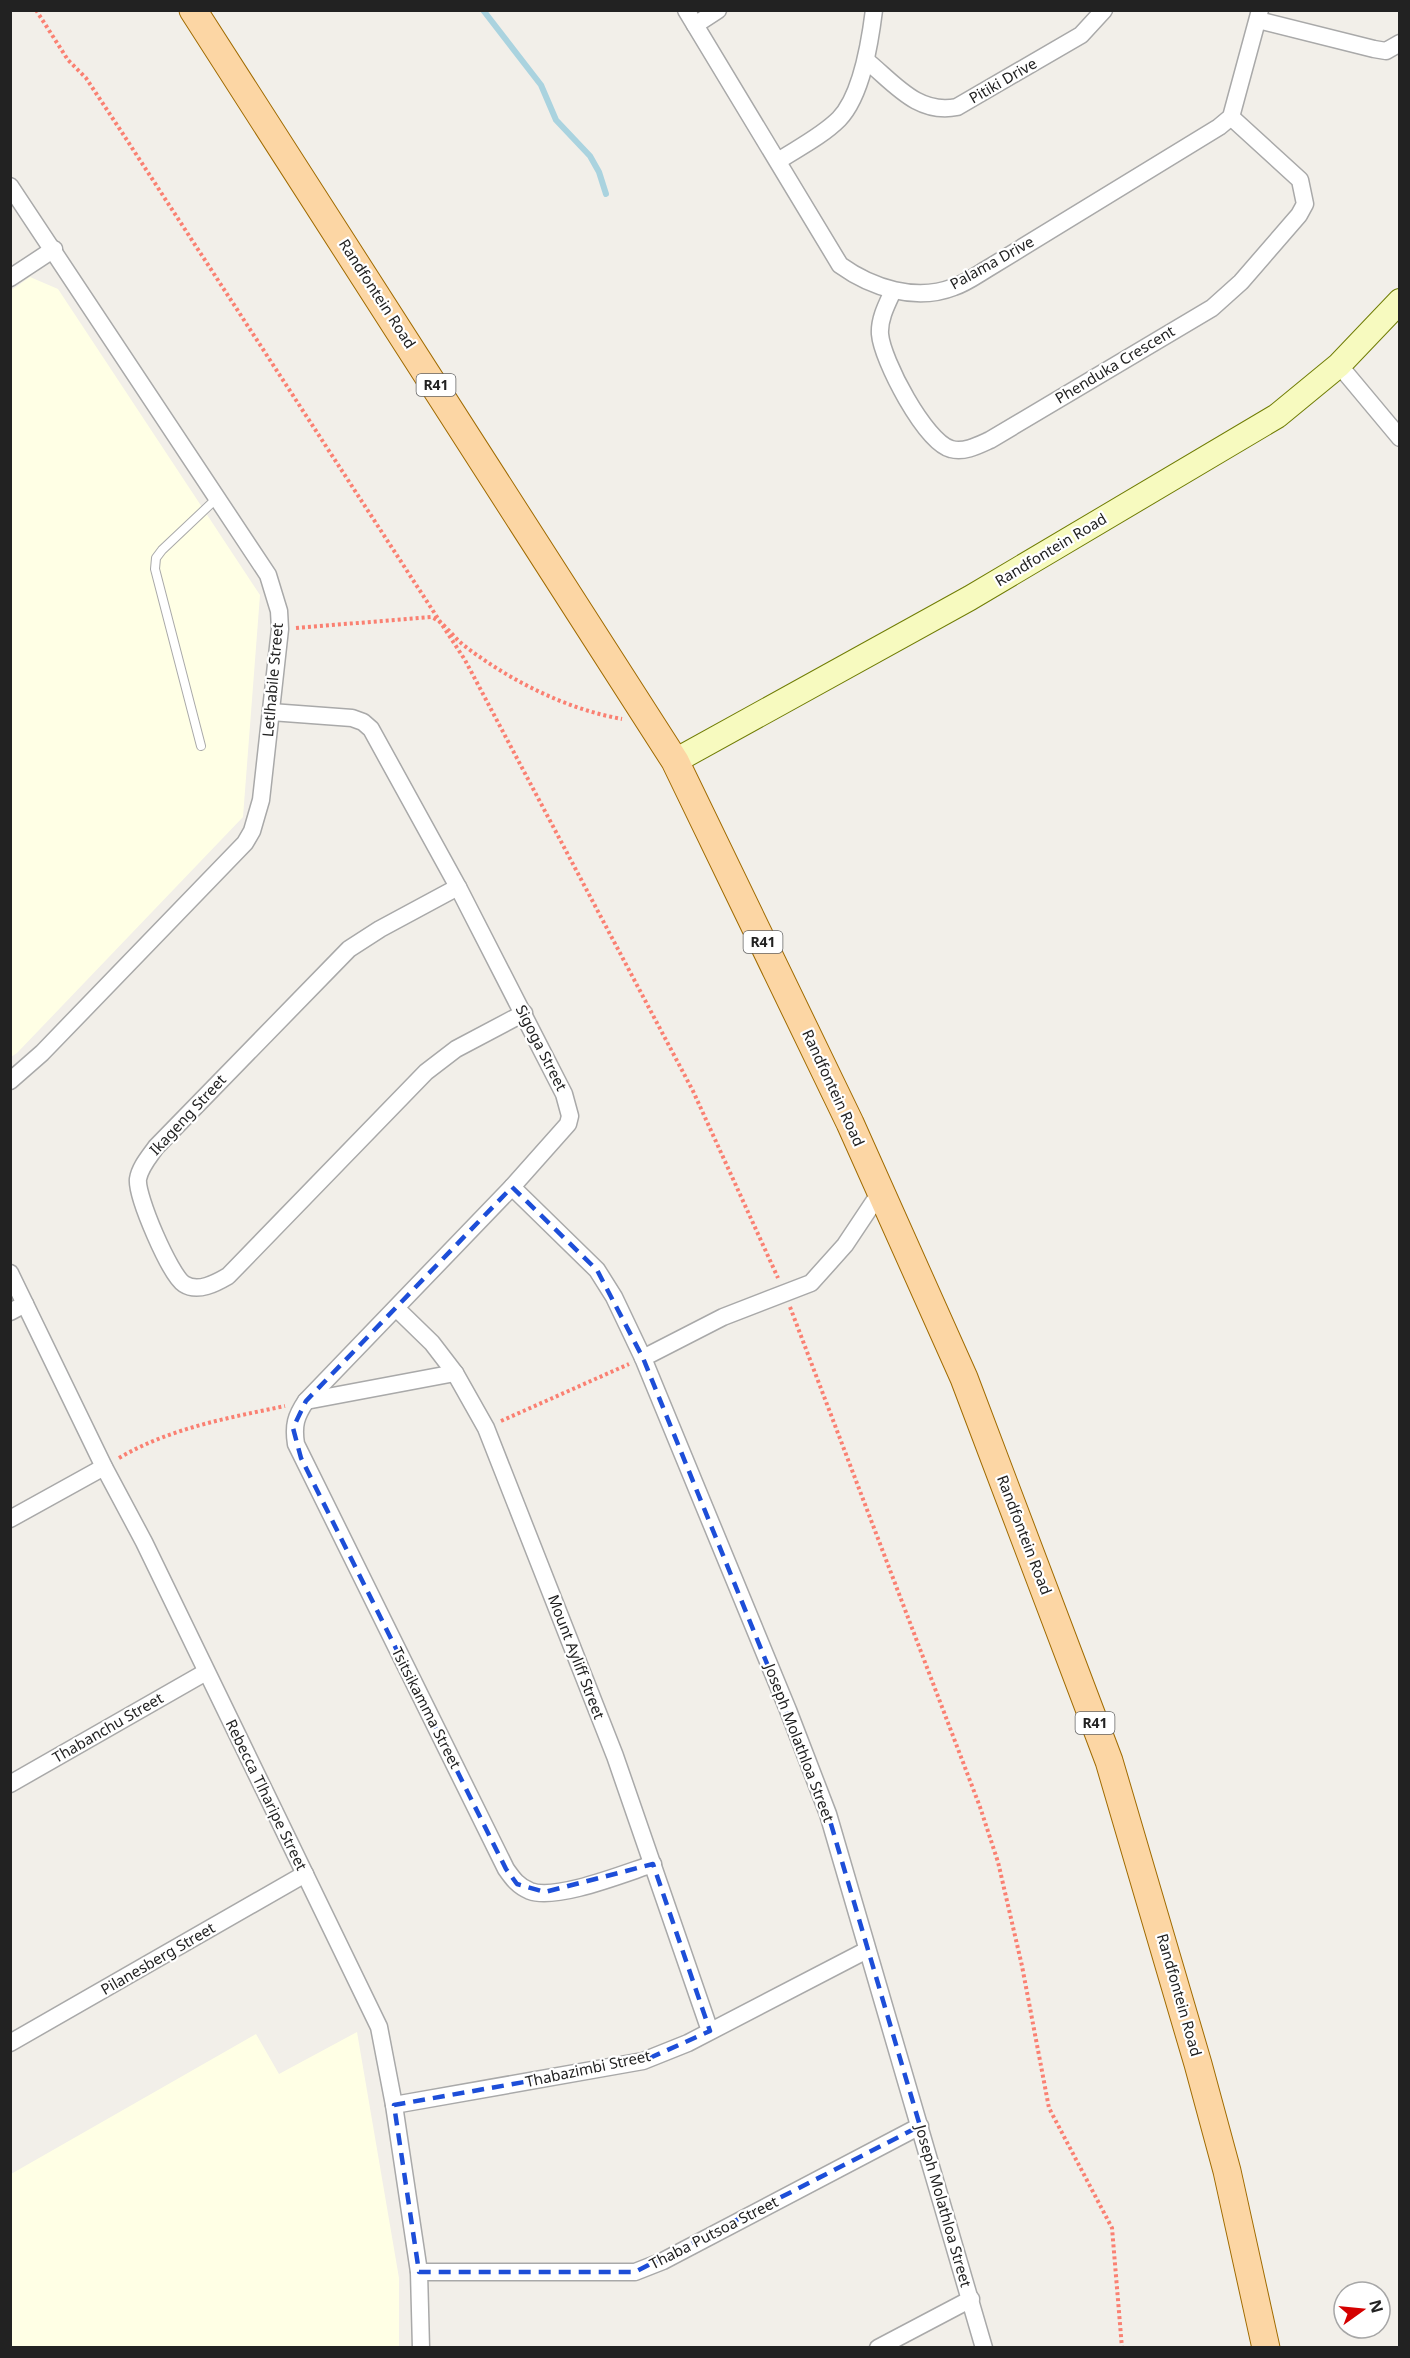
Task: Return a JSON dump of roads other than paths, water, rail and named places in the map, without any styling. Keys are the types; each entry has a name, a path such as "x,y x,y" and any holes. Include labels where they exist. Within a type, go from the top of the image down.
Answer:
{"main road":[{"name":"Randfontein Road","path":"194,10 675,761 881,1191 964,1378 1108,1761 1198,2064 1227,2171 1266,2348"}],"street":[{"path":"690,18 718,10"},
{"path":"778,160 839,119 846,109 867,61 874,10"},
{"name":"Pitiki Drive","path":"867,61 924,107 942,110 957,107 1081,35 1104,10"},
{"path":"1231,117 1259,15 1374,49 1386,51 1400,43"},
{"name":"Palama Drive","path":"690,18 840,265 855,276 893,291 926,293 954,287 1202,139 1231,117"},
{"name":"Phenduka Crescent","path":"893,291 880,323 882,347 888,363 922,423 932,436 951,449 975,447 990,440 1212,308 1240,282 1299,215 1305,204 1300,180 1231,117"},
{"name":"Letlhabile Street","path":"10,186 54,249 268,575 279,611 280,629 261,800 252,831 245,843 42,1053 10,1081"},
{"path":"10,278 54,249"},
{"name":"Randfontein Road","path":"675,761 970,598 1277,416 1340,364 1400,301"},
{"path":"1340,364 1400,438"},
{"name":"Sigoga Street","path":"271,712 352,718 363,722 371,729 524,1013 564,1094 570,1116 568,1124 512,1187 306,1401"},
{"name":"Ikageng Street","path":"458,887 380,929 349,949 156,1147 138,1178 138,1191 145,1212 175,1273 184,1284 194,1287 215,1283 228,1276 426,1072 456,1049 524,1013"},
{"name":"Joseph Molathloa Street","path":"512,1187 597,1270 614,1297 644,1358 824,1803 984,2348"},
{"path":"644,1358 703,1326 802,1289 818,1277 862,1221 881,1191"},
{"name":"Rebecca Tlharipe Street","path":"10,1273 18,1308 144,1542 379,2027 394,2105 419,2272 421,2348"},
{"name":"Mount Ayliff Street","path":"396,1308 432,1343 455,1373 486,1428 615,1756 710,2031"},
{"path":"306,1401 455,1373"},
{"name":"Tsitsikamma Street","path":"306,1401 297,1414 293,1428 301,1458 506,1869 517,1884 532,1892 558,1892 653,1864"},
{"path":"10,1519 104,1467"},
{"name":"Thabanchu Street","path":"10,1784 206,1672"},
{"name":"Pilanesberg Street","path":"10,2043 305,1874"},
{"name":"Thabazimbi Street","path":"394,2105 635,2063 688,2043 867,1950"},
{"name":"Thaba Putsoa Street","path":"419,2272 635,2272 656,2264 920,2126"},
{"path":"878,2348 971,2299"}],"lane":[{"path":"201,746 155,569 156,558 162,550 217,497"}],"waterway":[{"path":"483,10 541,85 556,120 590,156 599,172 606,194"}]}
